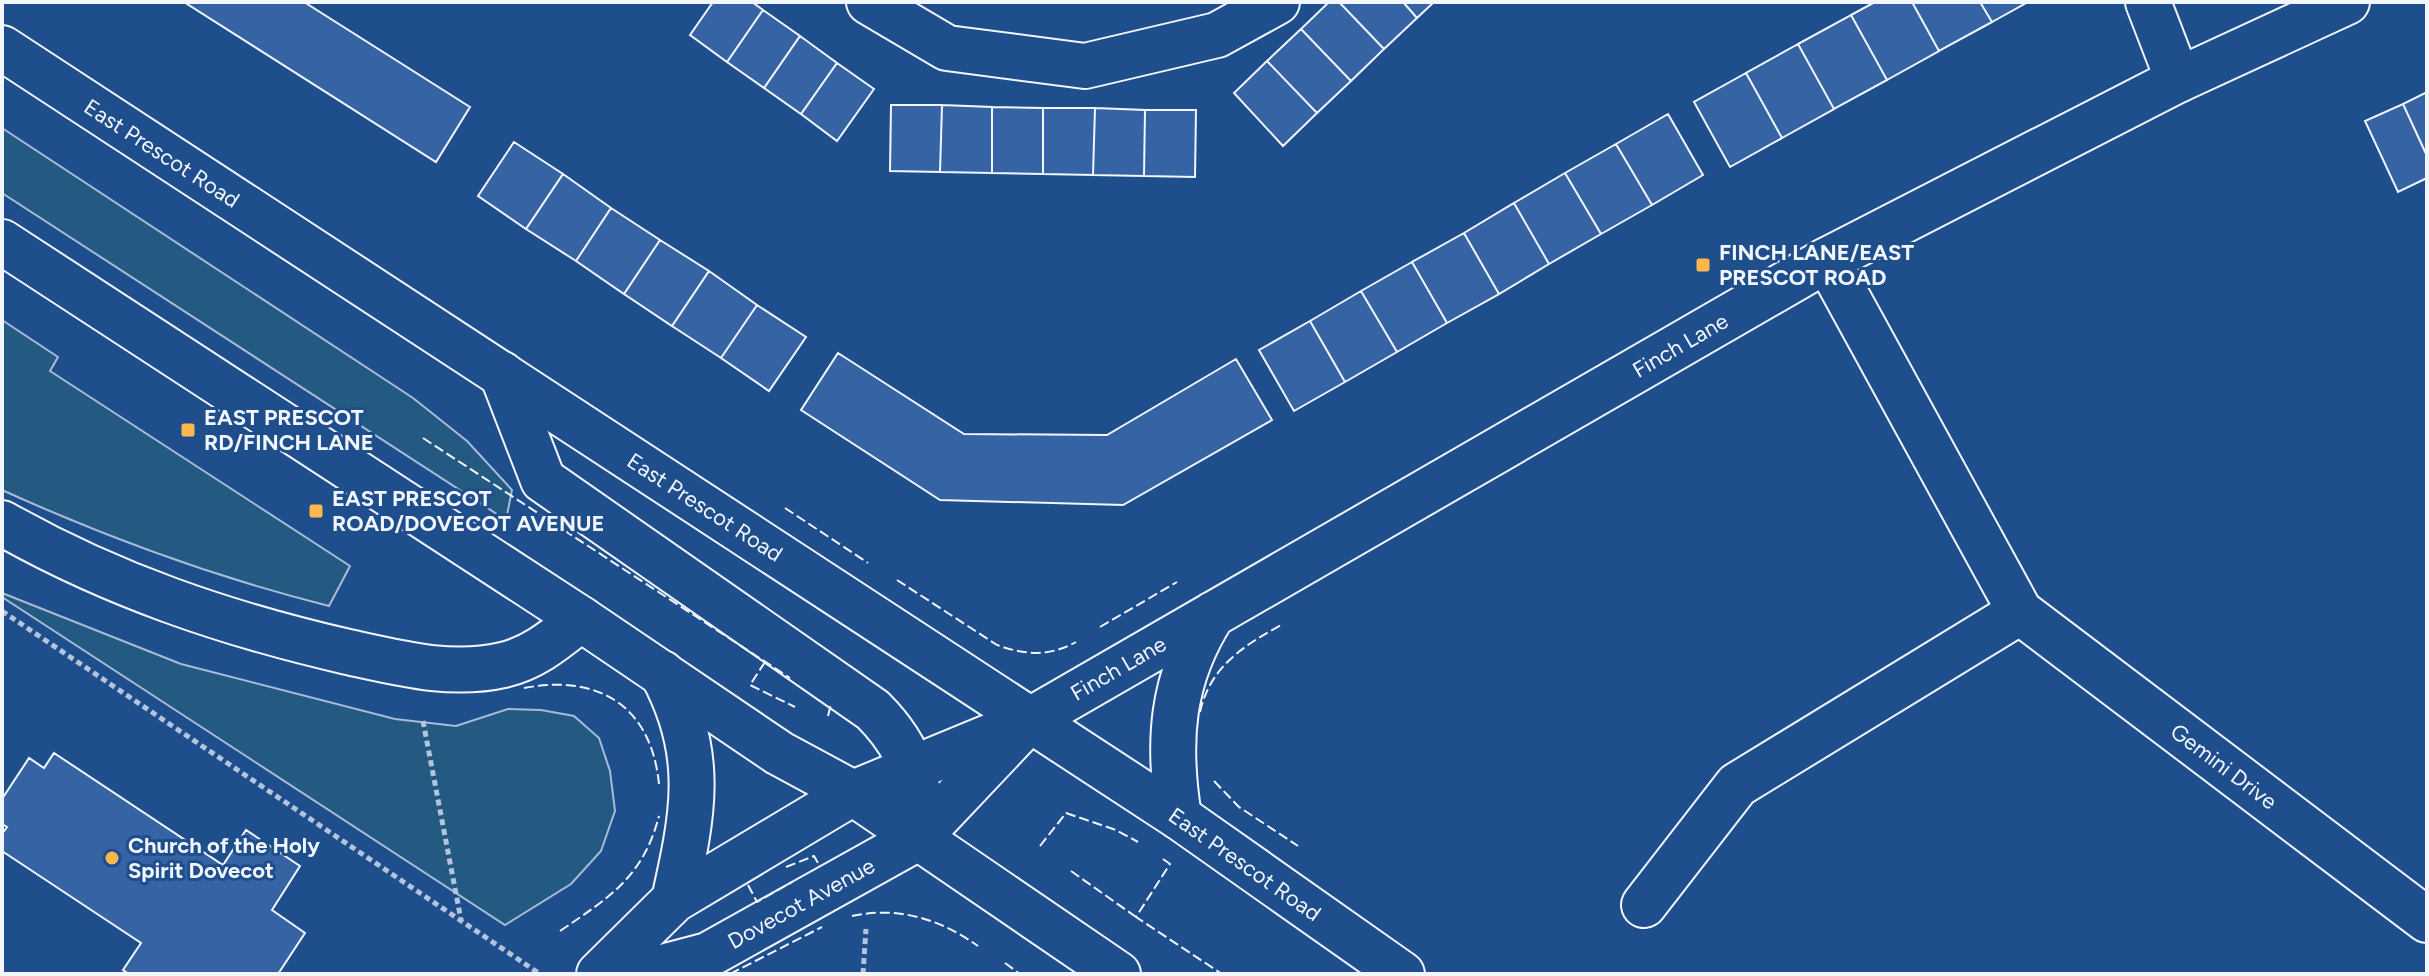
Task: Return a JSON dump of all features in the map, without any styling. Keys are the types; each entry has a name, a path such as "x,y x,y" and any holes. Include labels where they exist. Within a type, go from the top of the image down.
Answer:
{"main road":[{"path":"869,2 947,48 1085,66 1217,35 1277,2"},
{"path":"2148,2 2178,80"},
{"name":"Finch Lane","path":"853,793 1030,720 1827,260 2178,80 2347,2"},
{"name":"East Prescot Road","path":"2,48 1179,817 1402,974"},
{"path":"2,242 581,619 779,753 853,793 1118,974"},
{"name":"Gemini Drive","path":"1827,260 2020,612 2427,920"},
{"path":"502,374 543,480 873,710 904,747 914,768 922,815 918,838"},
{"path":"2,523 60,556 160,599 291,639 413,666 458,671 505,665 543,649 581,619"},
{"path":"1644,905 1737,785 2020,612"},
{"path":"1179,817 1171,749 1177,693 1185,666 1213,614"},
{"path":"662,673 684,721 693,773 689,835 674,900"},
{"name":"Finch Lane","path":"918,838 1030,720"},
{"path":"599,974 674,900 853,793"},
{"name":"Dovecot Avenue","path":"636,974 708,955 918,838"}],"path":[{"path":"2,611 540,974"},
{"path":"413,666 461,921"},
{"path":"863,974 866,929"}],"shaded area":[{"path":"2,128 413,398 467,441 512,490 506,520 2,193"},
{"path":"2,320 58,357 50,371 350,566 329,606 163,556 2,490"},
{"path":"2,593 181,664 395,719 456,726 508,709 541,710 574,716 599,738 610,771 615,811 601,851 571,884 505,925 2,597"}],"building":[{"path":"184,2 304,2 470,107 436,162"},
{"path":"713,2 752,2 763,10 727,62 690,35"},
{"path":"1329,2 1339,2 1384,49 1351,81 1301,29"},
{"path":"1339,2 1403,2 1417,18 1384,49"},
{"path":"1403,2 1434,2 1417,18"},
{"path":"1875,2 1912,2 1939,51 1887,80 1851,15"},
{"path":"1912,2 1980,2 1992,22 1939,51"},
{"path":"1980,2 2028,2 1992,22"},
{"path":"763,10 800,36 764,88 727,62"},
{"path":"1851,15 1887,80 1834,109 1798,44"},
{"path":"1301,29 1351,81 1317,113 1267,61"},
{"path":"800,36 837,63 801,114 764,88"},
{"path":"1798,44 1834,109 1782,138 1746,73"},
{"path":"1267,61 1317,113 1283,146 1234,93"},
{"path":"837,63 874,89 837,141 801,114"},
{"path":"1746,73 1782,138 1730,167 1694,102"},
{"path":"2427,92 2427,156 2403,104"},
{"path":"2403,104 2427,156 2427,178 2398,192 2365,121"},
{"path":"891,105 942,105 940,172 890,171"},
{"path":"942,105 992,107 992,173 940,172"},
{"path":"992,107 1043,108 1043,174 992,173"},
{"path":"1043,108 1095,108 1093,175 1043,174"},
{"path":"1095,108 1145,110 1144,176 1093,175"},
{"path":"1145,110 1196,110 1195,177 1144,176"},
{"path":"1668,114 1703,175 1652,205 1616,144"},
{"path":"514,142 563,174 526,229 478,196"},
{"path":"1616,144 1652,205 1601,234 1565,173"},
{"path":"1565,173 1601,234 1549,264 1514,203"},
{"path":"563,174 611,208 576,261 526,229"},
{"path":"1514,203 1549,264 1499,294 1464,233"},
{"path":"611,208 660,240 624,294 576,261"},
{"path":"1464,233 1499,294 1447,323 1412,262"},
{"path":"660,240 709,271 672,326 624,294"},
{"path":"1412,262 1447,323 1397,352 1361,291"},
{"path":"709,271 757,305 721,358 672,326"},
{"path":"1361,291 1397,352 1345,382 1310,321"},
{"path":"757,305 806,337 769,391 721,358"},
{"path":"1310,321 1345,382 1294,411 1259,350"},
{"path":"838,353 964,434 1107,435 1236,359 1272,420 1123,505 940,500 801,410"},
{"name":"Church of the Holy Spirit Dovecot","path":"54,753 223,865 246,830 300,866 272,910 305,933 278,974 129,974 123,970 141,943 2,851 2,834 7,827 2,824 2,799 29,758 44,768"}],"fence":[{"path":"423,438 790,678"},
{"path":"785,508 868,563"},
{"path":"897,580 997,645 1037,653 1076,642"},
{"path":"1100,627 1177,582"},
{"path":"1200,712 1220,670 1241,650 1281,625"},
{"path":"765,662 750,685 795,707"},
{"path":"524,688 575,686 597,691 616,701 632,715 645,734 654,757 659,784"},
{"path":"828,716 831,704"},
{"path":"1214,781 1239,807 1298,846"},
{"path":"1040,846 1066,813 1116,830 1138,842"},
{"path":"560,931 622,884 644,855 659,816"},
{"path":"786,867 814,856 818,863"},
{"path":"1163,859 1170,864 1136,917 1222,974"},
{"path":"1071,871 1136,917"},
{"path":"748,885 757,902 792,882"},
{"path":"852,916 886,913 918,917 949,929 978,946"},
{"path":"730,974 822,927"},
{"path":"1005,963 1020,974"}],"place":[{"name":"FINCH LANE/EAST PRESCOT ROAD","path":"1703,265"},
{"name":"EAST PRESCOT RD/FINCH LANE","path":"188,430"},
{"name":"EAST PRESCOT ROAD/DOVECOT AVENUE","path":"316,511"},
{"name":"Church of the Holy Spirit Dovecot","path":"112,858"}]}
